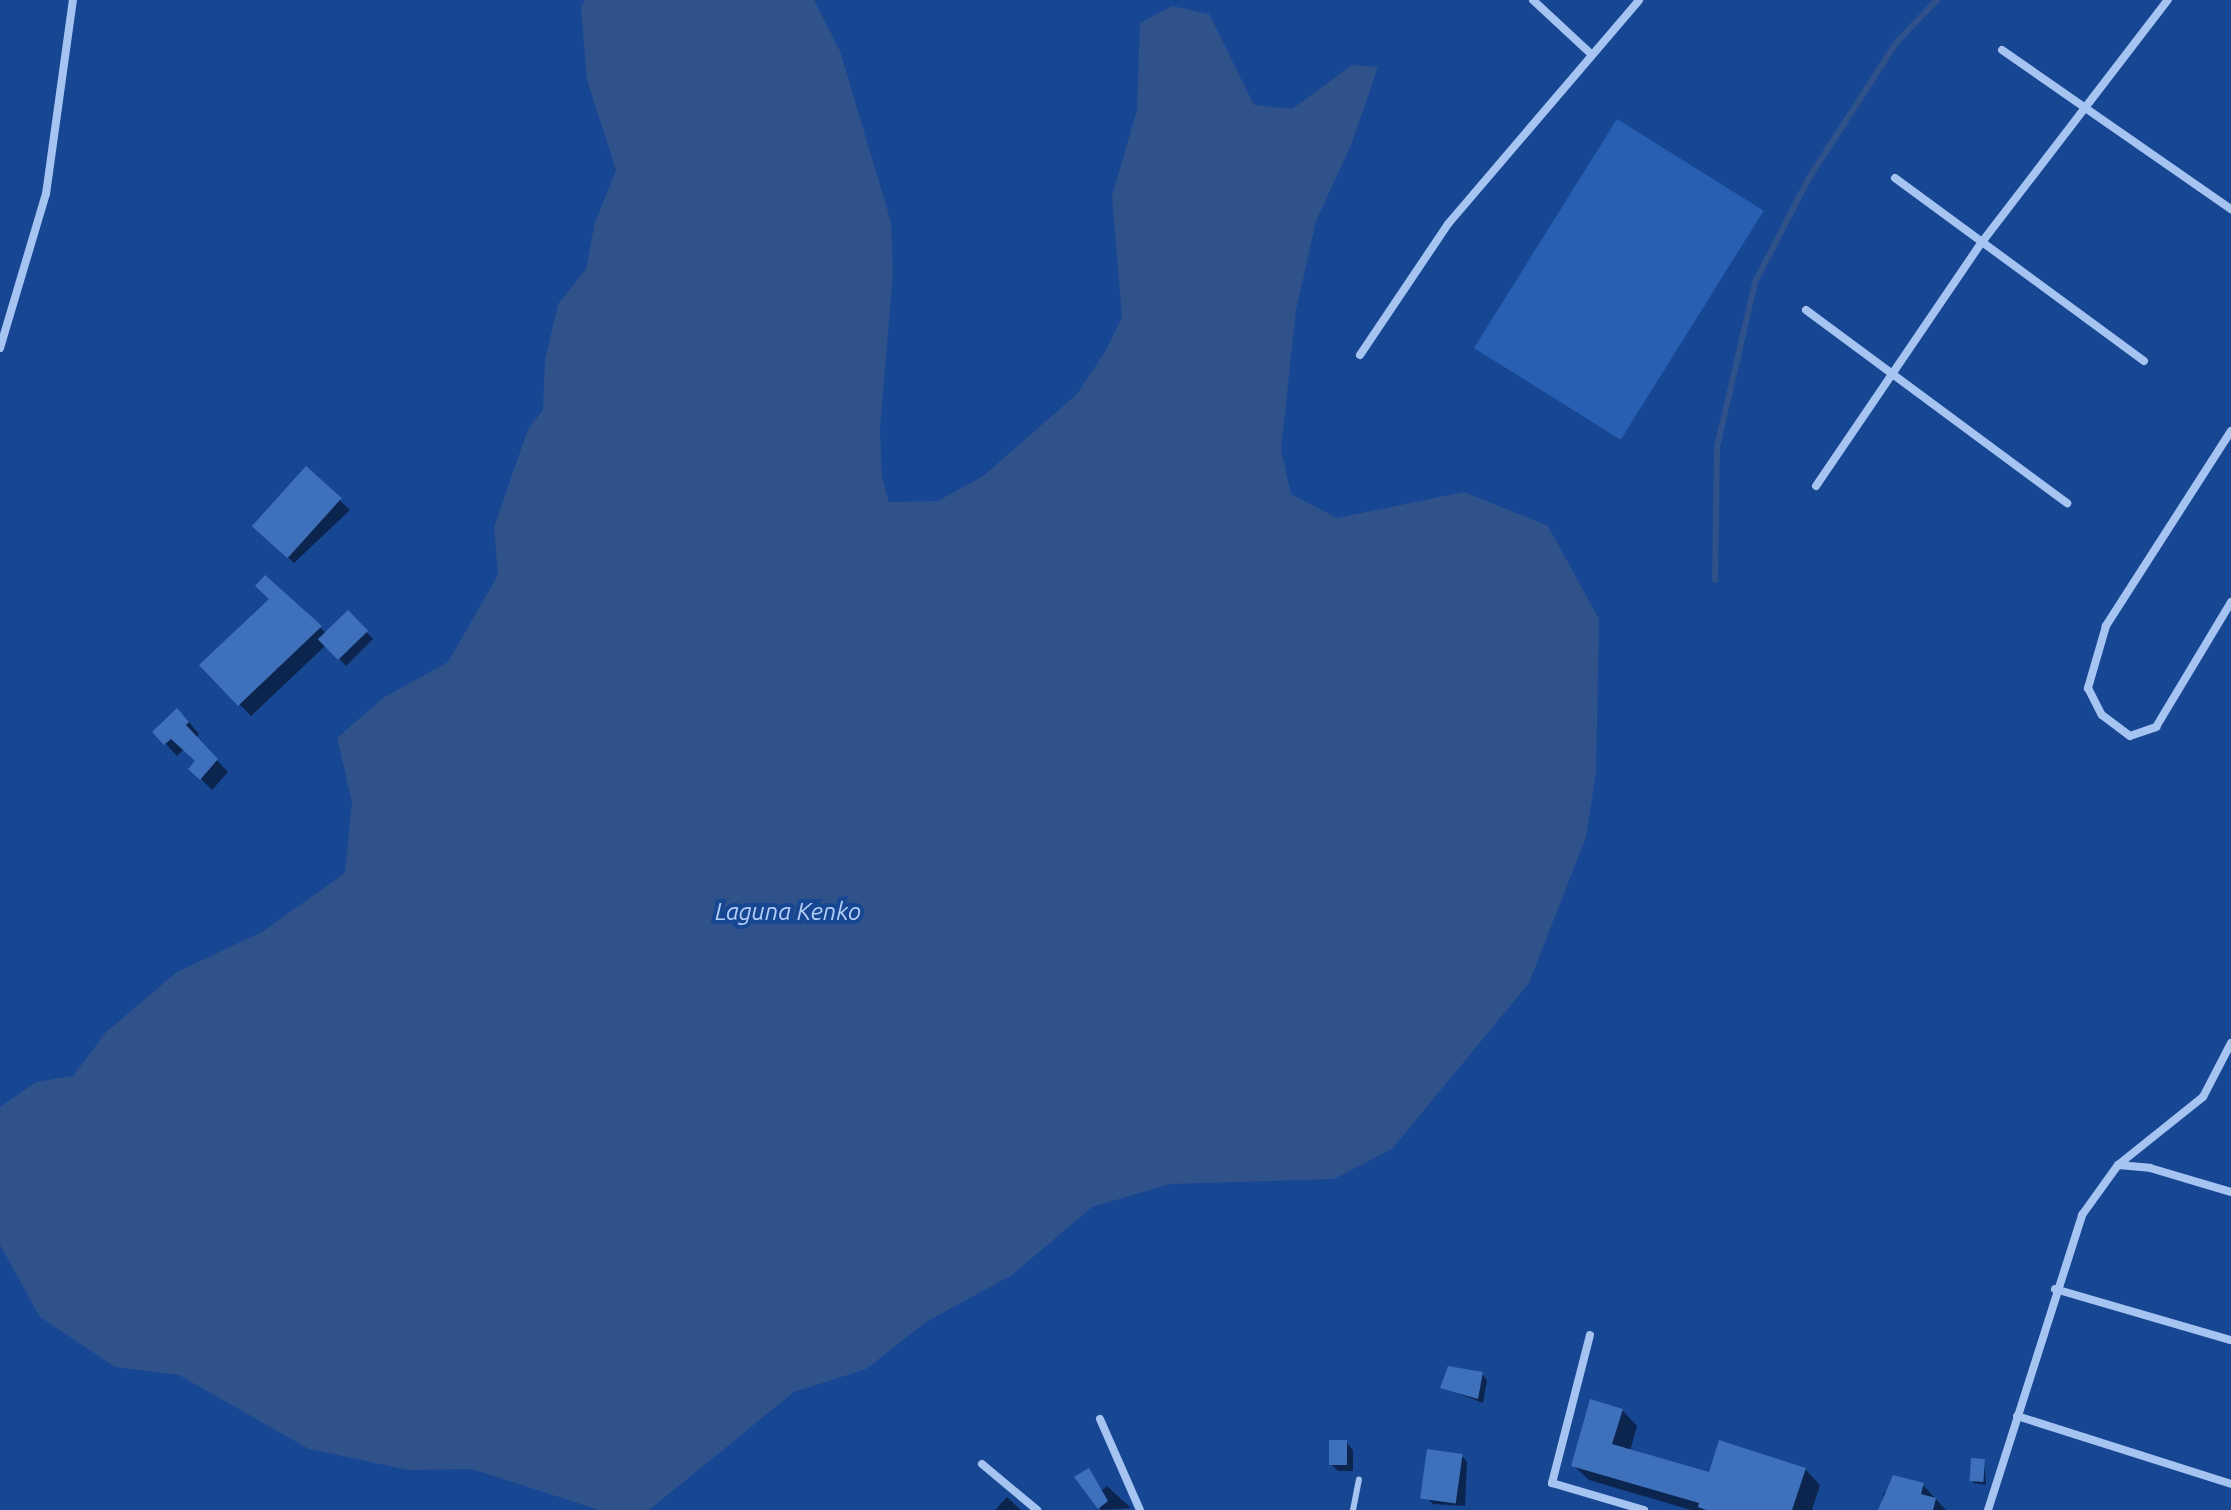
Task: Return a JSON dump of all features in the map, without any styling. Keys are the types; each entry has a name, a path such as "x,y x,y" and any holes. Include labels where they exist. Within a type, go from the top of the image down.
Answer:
{"street":[{"path":"0,348 46,194 73,0"},
{"path":"1533,0 1590,53"},
{"path":"1360,355 1448,224 1590,53 1639,0"},
{"path":"1816,486 1982,242 2168,0"},
{"path":"2002,50 2231,209"},
{"path":"1895,178 2144,361"},
{"path":"1806,310 2067,503"},
{"path":"2231,431 2106,626 2088,688 2102,715 2130,736 2156,727 2231,602"},
{"path":"1988,1510 2055,1289 2082,1215 2118,1165 2203,1097 2231,1043"},
{"path":"2118,1165 2150,1168 2231,1192"},
{"path":"2055,1289 2231,1340"},
{"path":"1590,1335 1552,1483 1619,1506 1644,1510"},
{"path":"2017,1416 2231,1484"},
{"path":"1100,1419 1140,1510"},
{"path":"982,1464 1037,1510"}],"lane":[{"path":"1353,1510 1359,1480"}],"shaded area":[{"path":"1617,119 1764,211 1621,440 1474,348"}],"water":[{"name":"Laguna Kenko","path":"585,0 814,0 840,51 891,222 893,273 880,429 882,478 889,502 938,501 983,476 1077,394 1106,350 1122,317 1112,196 1137,110 1140,23 1172,6 1209,14 1254,105 1292,109 1352,65 1378,67 1351,145 1316,221 1296,310 1281,450 1291,494 1337,518 1464,492 1548,526 1599,619 1596,773 1586,837 1529,983 1392,1149 1334,1179 1170,1184 1092,1207 1012,1275 926,1322 866,1369 794,1392 649,1510 599,1510 472,1469 409,1470 309,1449 179,1375 115,1367 40,1317 0,1245 0,1107 36,1082 73,1076 106,1032 177,972 262,932 345,873 352,802 337,738 383,698 448,662 498,575 494,527 528,429 543,410 545,360 558,304 586,269 595,223 616,170 587,80 581,7"}],"building":[{"path":"306,466 342,498 287,558 252,526"},
{"path":"265,575 322,626 238,706 199,665 269,599 255,586"},
{"path":"348,610 368,631 338,660 318,639"},
{"path":"177,708 189,722 186,725 218,759 200,780 188,769 195,761 171,739 164,745 152,732"},
{"path":"1448,1366 1483,1372 1478,1399 1440,1388"},
{"path":"1590,1399 1623,1409 1612,1444 1709,1472 1719,1440 1806,1468 1792,1510 1706,1510 1698,1507 1699,1503 1571,1466"},
{"path":"1329,1440 1347,1440 1347,1465 1329,1465"},
{"path":"1427,1449 1463,1454 1456,1504 1420,1499"},
{"path":"1971,1458 1985,1459 1983,1482 1969,1481"},
{"path":"1089,1468 1108,1501 1098,1509 1074,1477"},
{"path":"1893,1475 1924,1483 1921,1494 1936,1498 1933,1510 1878,1510"}],"waterway":[{"path":"1715,580 1717,447 1755,282 1809,178 1896,43 1937,0"}]}
